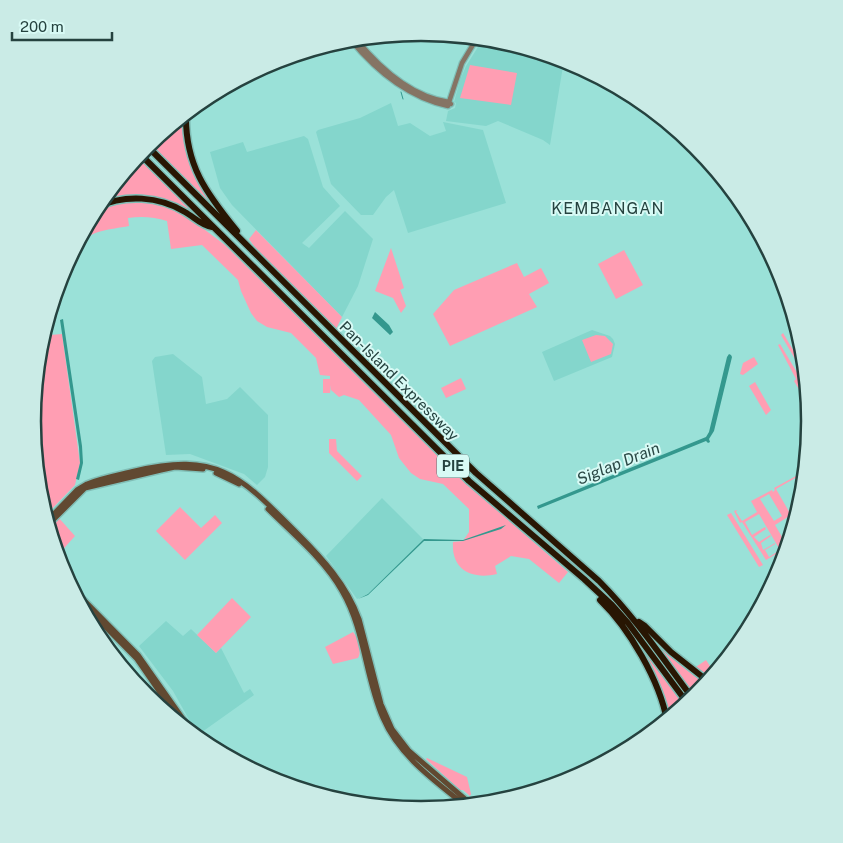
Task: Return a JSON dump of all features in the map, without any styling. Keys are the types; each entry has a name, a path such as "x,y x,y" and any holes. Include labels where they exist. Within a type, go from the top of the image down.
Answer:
{"highway":[{"path":"187,123 188,149 199,178 214,202 253,252"},
{"name":"Pan-Island Expressway","path":"154,153 470,467 599,581 635,620 684,696"},
{"name":"Pan-Island Expressway","path":"146,160 469,481 584,580 619,614 686,693"},
{"path":"110,204 124,200 153,200 173,205 204,226 212,227"},
{"path":"584,580 589,589 617,619 640,652 649,670 665,713"},
{"path":"635,620 645,626 671,652 702,677"},
{"path":"662,704 667,711"}],"main road":[{"path":"53,515 82,486 160,465 190,464 206,466 233,476 245,484 258,494 321,557 338,578 360,619 381,704 392,728 409,751 464,799"},
{"path":"54,519 85,488 158,470 175,468 206,469 243,486 256,496 318,559 335,580 356,620 376,698 389,730 413,761 458,800"},
{"path":"88,604 138,655 178,713"},
{"path":"95,616 136,659 167,703"}],"street":[{"path":"448,103 462,64 473,45"},
{"path":"363,46 386,70 407,86 428,97 448,103"},
{"path":"357,47 378,69 398,85 418,97 448,103"}],"shaded area":[{"path":"478,46 520,54 563,68 550,145 543,140 498,121 486,126 446,121 448,111 455,108 456,103 454,102 466,66"},
{"path":"470,65 517,73 511,105 460,98"},
{"path":"391,103 398,126 410,123 430,136 446,131 443,122 483,130 506,203 408,233 394,190 386,197 373,215 361,215 331,184 316,132 360,118"},
{"path":"186,123 186,134 203,186 243,238 154,152"},
{"path":"304,136 308,139 323,187 340,206 302,243 309,248 345,211 373,239 358,286 342,317 232,205 220,188 210,152 243,142 247,152"},
{"path":"145,162 212,227 185,212 139,199 110,203"},
{"path":"128,201 152,202 180,211 225,245 460,478 568,572 559,583 529,559 511,556 495,566 497,574 488,575 472,574 459,566 453,552 453,542 463,541 469,532 469,509 443,484 420,479 411,473 399,458 391,435 359,400 344,395 339,397 331,390 331,385 330,393 323,393 323,379 330,379 330,376 320,375 316,358 291,333 267,327 257,321 251,313 238,280 202,245 171,249 167,221 143,217 128,218 129,226 108,229 90,235 109,205"},
{"path":"256,230 342,317 336,329 256,249 249,239"},
{"path":"391,248 404,288 400,290 406,306 401,313 393,298 375,291"},
{"path":"624,250 643,285 616,299 598,264"},
{"path":"517,263 524,277 541,268 549,283 529,294 537,307 450,346 433,314 454,290"},
{"path":"375,312 389,325 393,332 390,335 372,318"},
{"path":"63,319 82,446 83,463 79,480 76,479 80,463 79,447 60,320"},
{"path":"592,330 610,336 613,339 615,344 612,357 554,381 542,352"},
{"path":"783,333 795,353 796,361 781,335"},
{"path":"62,334 80,463 75,485 52,509 45,471 41,422 45,372 52,335"},
{"path":"596,335 605,336 613,344 611,354 591,362 582,340"},
{"path":"780,344 798,375 800,391 794,381 796,379 778,345"},
{"path":"173,354 202,377 206,404 227,399 240,387 268,415 268,467 265,477 257,485 244,474 190,454 166,455 152,361 155,357"},
{"path":"729,354 731,355 714,431 709,439 710,442 706,441 538,509 537,506 706,437 709,432 727,357"},
{"path":"754,357 758,364 743,375 740,374 743,363"},
{"path":"461,378 466,389 446,398 441,388"},
{"path":"755,382 771,410 766,415 749,386"},
{"path":"329,439 336,439 337,451 362,476 357,481 329,453"},
{"path":"797,477 776,489 790,514 775,525 783,539 780,550 759,514 745,522 752,535 765,527 766,529 754,537 759,542 771,536 761,543 763,550 775,543 765,550 769,557 780,550 766,560 742,522 740,523 734,511 737,510 736,512 742,521 757,512 751,501 775,490 774,488","holes":["769,494 782,516 774,521 760,499"]},
{"path":"382,498 424,540 368,594 357,599 326,556"},
{"path":"180,507 201,528 215,515 222,523 185,560 156,531"},
{"path":"731,513 763,565 759,567 727,515"},
{"path":"58,517 75,536 63,549 61,544 54,521"},
{"path":"506,525 501,529 463,541 424,541 368,595 358,599 368,594 424,539 463,540"},
{"path":"232,598 251,617 216,653 197,635"},
{"path":"166,621 183,636 191,629 216,653 221,648 244,693 250,689 254,695 202,732 192,724 173,691 139,646"},
{"path":"353,632 359,645 360,652 358,658 333,664 325,647"},
{"path":"637,642 681,699 668,710 663,701"},
{"path":"664,650 699,680 690,690 662,651"},
{"path":"706,660 710,666 714,663 703,676 693,669"},
{"path":"427,758 467,777 470,796 463,790 460,790"}],"waterway":[{"path":"401,92 403,99"},
{"path":"669,708 676,704"}],"district":[{"name":"KEMBANGAN","path":"608,208"}],"water label":[{"name":"Siglap Drain","path":"618,463"}]}
